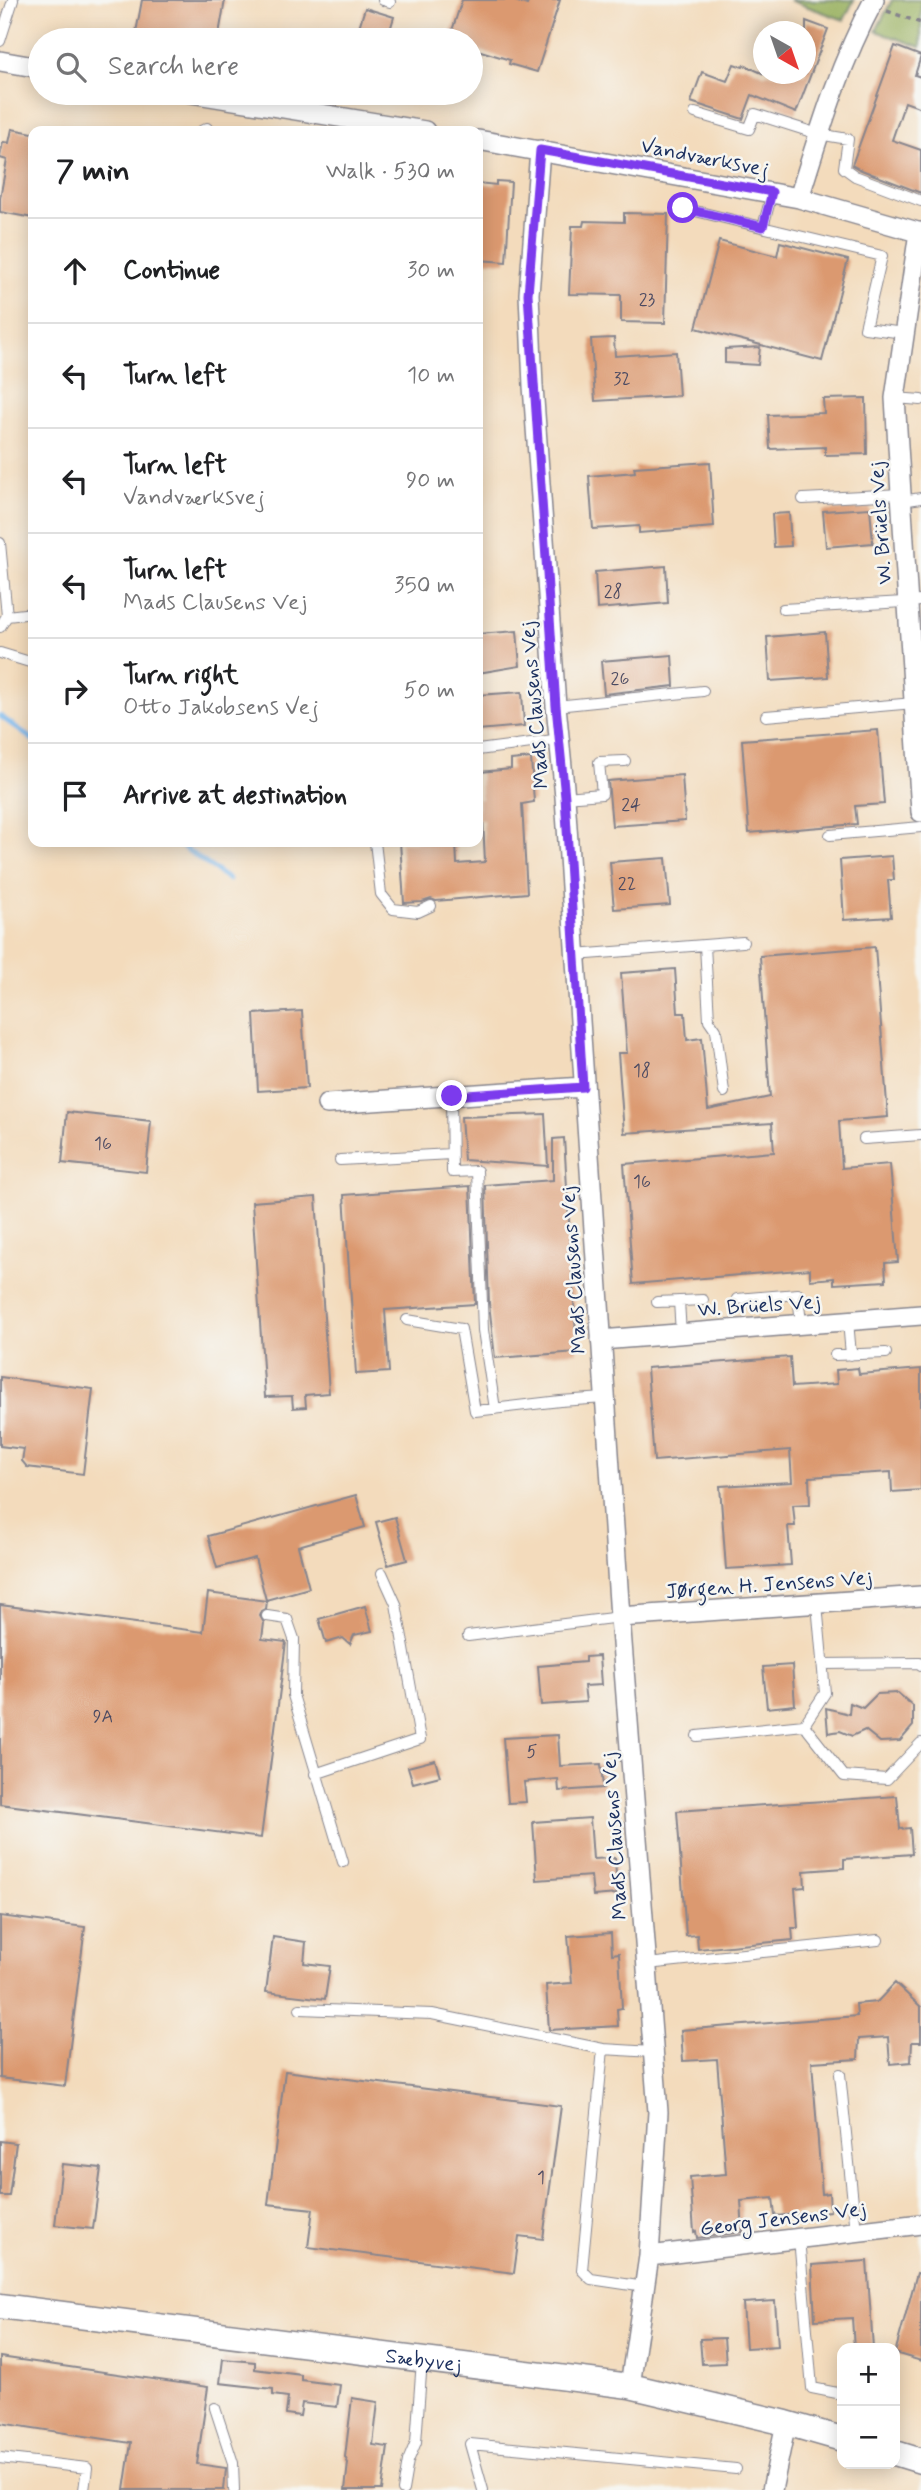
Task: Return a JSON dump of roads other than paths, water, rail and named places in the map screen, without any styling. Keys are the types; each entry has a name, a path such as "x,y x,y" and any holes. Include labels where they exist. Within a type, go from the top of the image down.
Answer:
{"street":[{"path":"799,198 829,98 858,29 874,0"},
{"path":"0,61 28,66"},
{"path":"265,105 394,126"},
{"name":"Vandværksvej","path":"483,141 772,192 920,233"},
{"name":"Mads Clausens Vej","path":"540,150 528,294 620,1617 658,2112 649,2256 630,2386"},
{"name":"W. Brüels Vej","path":"920,233 895,398 908,498 914,601 914,703 921,812"},
{"path":"327,1104 583,1087"},
{"name":"W. Brüels Vej","path":"601,1340 921,1315"},
{"name":"Jørgen H. Jensens Vej","path":"620,1617 921,1597"},
{"name":"Georg Jensens Vej","path":"649,2256 921,2224"},
{"name":"Sæbyvej","path":"0,2306 630,2386 837,2438"},
{"path":"772,2490 786,2423"},
{"path":"900,2455 921,2461"}],"lane":[{"path":"0,41 13,0"},
{"path":"695,113 749,130 755,114 818,134 848,139 844,168 855,176 921,201"},
{"path":"763,227 772,192"},
{"path":"683,208 881,256 865,328 904,333"},
{"path":"895,398 921,400"},
{"path":"803,499 908,498"},
{"path":"0,543 7,616 0,627"},
{"path":"783,609 914,601"},
{"path":"7,616 28,614"},
{"path":"0,653 28,661"},
{"path":"556,706 703,691"},
{"path":"766,716 914,703"},
{"path":"483,749 561,739"},
{"path":"565,797 603,794 599,762 625,761"},
{"path":"830,835 921,827"},
{"path":"376,847 381,894 393,909 418,912 431,906"},
{"path":"575,955 743,942"},
{"path":"705,945 709,1020 716,1030 724,1091"},
{"path":"452,1096 452,1172 477,1171 483,1330 495,1409"},
{"path":"864,1139 921,1135"},
{"path":"340,1160 452,1154"},
{"path":"737,1299 799,1294 802,1324"},
{"path":"657,1302 703,1300"},
{"path":"679,1301 681,1334"},
{"path":"407,1320 461,1329 475,1411 605,1398"},
{"path":"848,1321 851,1355"},
{"path":"835,1355 886,1353"},
{"path":"315,1774 420,1739 396,1604 382,1573"},
{"path":"804,1725 825,1693 817,1604"},
{"path":"267,1616 287,1619 295,1639 293,1695 343,1862"},
{"path":"468,1636 620,1617"},
{"path":"822,1664 921,1665"},
{"path":"697,1736 804,1725"},
{"path":"804,1725 844,1776 887,1779 921,1743"},
{"path":"647,1964 878,1940"},
{"path":"300,2009 432,2014 603,2049 653,2052"},
{"path":"603,2049 582,2270 591,2279 645,2287"},
{"path":"840,2074 856,2232"},
{"path":"799,2238 813,2388 837,2393"},
{"path":"403,2490 408,2461 416,2442 422,2360"},
{"path":"215,2408 233,2463 234,2490"},
{"path":"483,2490 470,2444 736,2469"},
{"path":"0,2458 87,2468 84,2490"}],"waterway":[{"path":"0,716 28,736"},
{"path":"183,847 229,880"}]}
